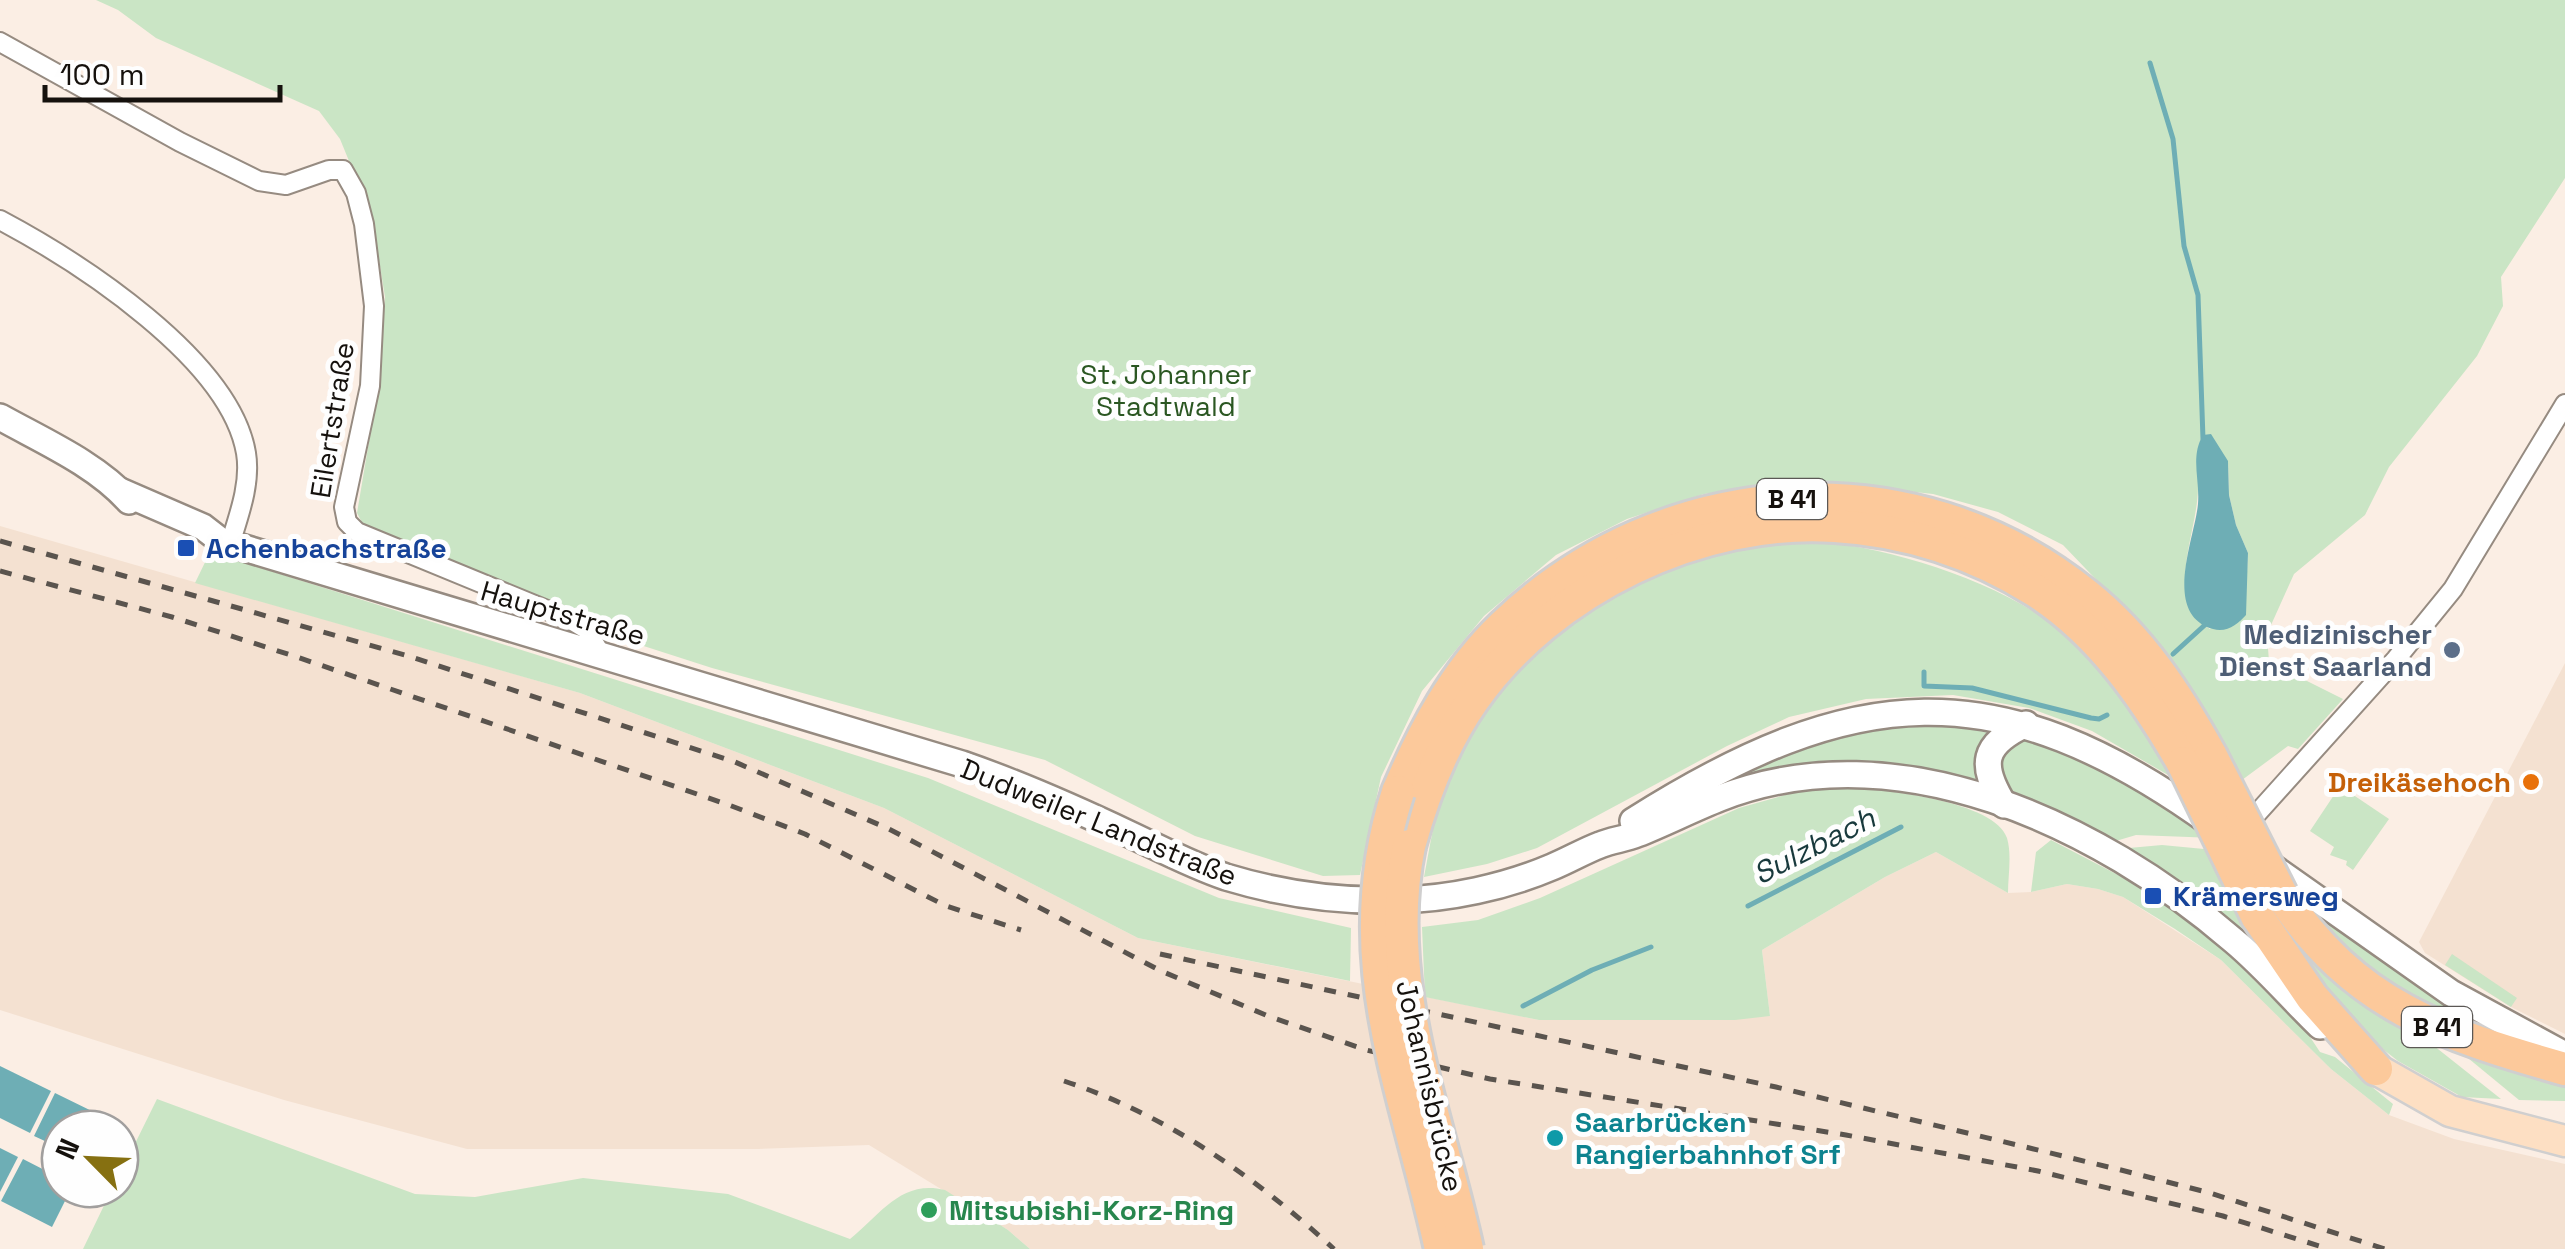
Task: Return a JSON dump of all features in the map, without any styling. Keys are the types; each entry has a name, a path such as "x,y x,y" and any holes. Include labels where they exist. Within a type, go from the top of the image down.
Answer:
{"highway":[{"name":"Johannisbrücke","path":"1441,1249 1380,999 1376,898 1384,840 1398,792 1424,732 1470,663 1501,628 1560,578 1632,538 1672,522 1751,504 1793,500 1872,503 1908,509 1986,534 2022,552 2085,594 2139,646 2175,694 2197,759"},
{"name":"Johannisbrücke","path":"1467,1249 1405,995 1401,900 1409,846 1426,789 1474,698 1555,615 1589,592 1646,562 1714,540 1789,526 1834,526 1919,538 2002,571 2039,593 2096,641 2161,725 2197,759"},
{"name":"B 41","path":"2197,759 2312,998 2376,1069"},
{"name":"B 41","path":"2269,905 2308,932 2377,995 2406,1013 2458,1038 2565,1069"}],"main road":[{"name":"Hauptstraße","path":"0,417 61,451 120,491 203,527 226,542 717,690"},
{"name":"Dudweiler Landstraße","path":"717,690 831,722 996,776 1222,876 1301,895 1400,900 1507,883 1550,868 1602,844 1668,799 1721,771 1782,742 1840,722 1904,712 1945,712 2026,724 2072,740 2139,775 2451,993 2565,1056"},
{"path":"2004,805 1988,772 1988,752 2003,735 2026,724"},
{"name":"Dudweiler Landstraße","path":"1602,844 1635,835 1679,814 1764,783 1825,774 1855,773 1920,782 2004,805 2084,840 2172,893 2236,943 2342,1047 2376,1069 2450,1110 2565,1141"}],"street":[{"name":"Eilertstraße","path":"0,42 259,181 286,185 329,170 342,170 356,194 367,240 374,306 370,386 344,508 347,522 357,532 420,560 572,620 586,630 602,656"},
{"path":"0,220 100,280 192,360 218,389 232,411 246,456 246,483 226,542"},
{"path":"2234,840 2453,590 2565,404"}],"shaded area":[{"path":"0,526 580,693 884,808 1138,938 1539,1020 1770,1016 1762,950 1885,877 1936,852 2008,893 2067,884 2098,889 2123,897 2221,960 2331,1069 2389,1115 2454,1139 2565,1164 2565,1249 1030,1249 1008,1230 869,1145 467,1149 284,1100 0,1010"},
{"path":"2565,663 2565,1034 2511,1007 2425,953 2419,942"}],"green space":[{"name":"St. Johanner Stadtwald","path":"96,0 2565,0 2565,178 2501,277 2503,306 2477,356 2389,467 2365,515 2294,574 2267,634 2269,662 2343,699 2298,749 2288,746 2242,780 2213,723 2131,616 2063,545 1998,512 1933,494 1816,481 1704,494 1627,519 1556,555 1484,616 1422,691 1381,777 1360,875 1323,876 1195,836 1045,760 712,668 625,640 614,629 365,528 357,513 379,382 385,297 372,217 340,139 319,111 156,38 118,10","holes":["2228,461 2229,495 2248,553 2247,572 2210,629 2196,615 2188,599 2186,562 2198,485"]},
{"path":"1811,541 1878,551 1952,573 2052,623 2092,659 2119,691 2175,779 2092,731 2029,708 1953,695 1866,699 1789,717 1537,848 1487,864 1424,877 1438,809 1461,752 1503,688 1557,633 1620,591 1692,558 1740,547"},
{"path":"210,552 928,778 1219,898 1351,928 1350,981 1138,938 884,808 580,693 195,583"},
{"path":"1905,722 1995,728 1980,788 1856,763 1795,768 1696,798 1724,779 1813,739"},
{"path":"2025,737 2114,774 2215,838 2136,835 2109,843 2013,798 2002,783 2000,754"},
{"path":"2340,786 2389,819 2353,870 2346,865 2347,861 2330,855 2334,847 2310,831"},
{"path":"1850,787 1961,806 1998,825 2007,838 2010,858 2008,893 1936,852 1885,877 1762,950 1770,1016 1735,1020 1539,1020 1425,997 1422,927 1478,920 1540,898 1739,808 1803,790"},
{"path":"2051,840 2145,889 2145,897 2156,904 2163,902 2226,952 2308,1034 2320,1052 2335,1057 2393,1104 2389,1115 2331,1069 2221,960 2175,929 2123,897 2098,889 2067,884 2031,892 2036,852"},
{"path":"2162,845 2204,849 2216,871 2220,871 2249,928 2240,935 2118,849"},
{"path":"2300,894 2513,1041 2404,998 2336,945"},
{"path":"2273,907 2419,1034 2501,1099 2462,1097 2398,1061 2356,1028 2320,991 2269,910"},
{"path":"2452,954 2517,998 2511,1007 2445,965"},
{"path":"2457,1049 2565,1079 2565,1101 2519,1100"},
{"path":"157,1099 415,1194 475,1197 583,1178 728,1194 850,1239 892,1201 930,1188 945,1190 1008,1230 1030,1249 83,1249 102,1209 140,1209 140,1133"}],"water":[{"path":"2211,434 2228,461 2229,495 2248,553 2246,615 2223,630 2197,621 2188,608 2185,592 2198,504 2197,452 2203,435"},
{"path":"0,1066 51,1091 30,1133 0,1118"},
{"path":"55,1093 88,1109 47,1109"},
{"path":"0,1148 18,1157 0,1192"},
{"path":"23,1159 40,1168 40,1209 61,1209 52,1227 1,1201"}],"waterway":[{"path":"2150,63 2173,139 2184,246 2198,295 2203,439"},
{"path":"2173,654 2207,623"},
{"path":"1924,672 1924,686 1972,688 2091,718 2107,715"},
{"name":"Sulzbach","path":"1748,906 1901,827"},
{"name":"Sulzbach","path":"1523,1006 1592,970 1651,947"}],"railway":[{"path":"0,541 405,655 735,762 889,829 1161,971 1268,1016 1366,1050 1490,1079 1846,1135 2038,1171 2223,1216 2329,1249"},
{"path":"0,571 172,617 297,657 729,805 805,834 946,906 1021,930"},
{"path":"1160,954 1776,1087 2121,1170 2210,1193 2385,1249"},
{"path":"1064,1081 1138,1111 1208,1150 1273,1197 1334,1249"}],"place":[{"name":"Achenbachstraße","path":"186,548"},
{"name":"Medizinischer Dienst Saarland","path":"2452,650"},
{"name":"Dreikäsehoch","path":"2531,782"},
{"name":"Krämersweg","path":"2153,896"},
{"name":"Saarbrücken Rangierbahnhof Srf","path":"1555,1138"},
{"name":"Mitsubishi-Korz-Ring","path":"929,1210"}]}
